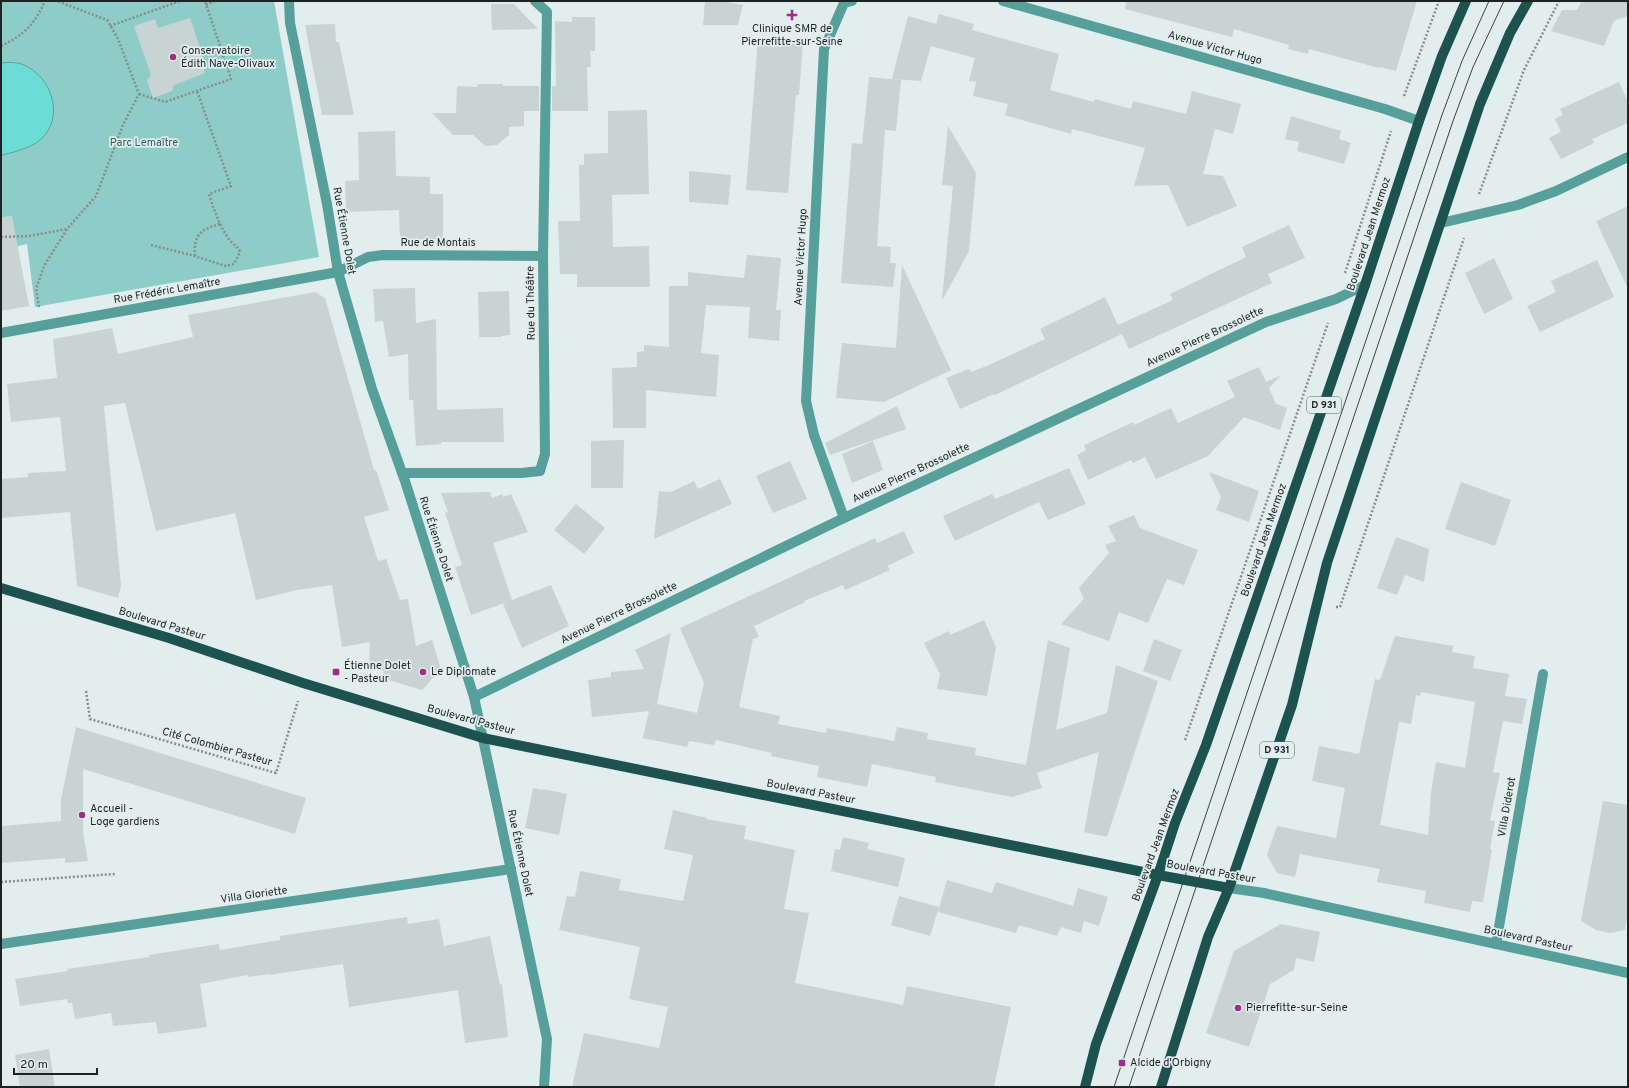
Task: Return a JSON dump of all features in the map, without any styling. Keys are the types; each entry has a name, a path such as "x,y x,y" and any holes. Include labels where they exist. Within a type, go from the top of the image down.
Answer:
{"main road":[{"name":"Boulevard Jean Mermoz","path":"1085,1087 1096,1044 1158,875 1175,824 1206,745 1365,285 1419,121 1442,56 1466,1"},
{"name":"D 931","path":"1161,1087 1208,937 1229,888 1292,705 1327,563 1480,104 1510,33 1528,1"},
{"name":"Boulevard Pasteur","path":"1,588 169,638 303,683 483,738 1158,875 1229,888"}],"street":[{"name":"Rue Étienne Dolet","path":"289,1 290,23 327,204 338,272 372,389 402,473 474,697 547,1038 544,1087"},
{"name":"Rue du Théâtre","path":"402,473 540,472 545,454 543,256 547,12 535,1"},
{"name":"Avenue Victor Hugo","path":"844,518 814,435 806,401 824,49 844,3 852,1"},
{"name":"Avenue Victor Hugo","path":"1003,1 1398,113 1419,121"},
{"path":"1441,223 1518,205 1556,191 1628,157"},
{"name":"Rue de Montais","path":"338,272 368,257 384,255 543,256"},
{"name":"Rue Frédéric Lemaître","path":"1,333 338,272"},
{"name":"Avenue Pierre Brossolette","path":"474,697 844,518 1266,322 1336,299 1365,285"},
{"name":"Villa Diderot","path":"1496,944 1543,674"},
{"name":"Villa Gloriette","path":"1,944 511,869"},
{"name":"Boulevard Pasteur","path":"1229,888 1272,895 1628,973"}],"path":[{"path":"1,46 15,38 32,25 45,1"},
{"path":"41,326 36,289 44,266 67,229 96,196 123,125 139,94 118,39 107,20 56,1"},
{"path":"110,26 180,1"},
{"path":"139,94 165,102 231,79 205,1"},
{"path":"206,5 215,1"},
{"path":"1184,744 1398,113 1439,1"},
{"path":"1316,611 1340,607 1472,215 1524,70 1559,1"},
{"path":"151,245 195,256 226,266 234,264 240,252 232,243 220,224 209,194 231,186 196,91"},
{"path":"195,256 196,240 200,233 207,227 220,224"},
{"path":"1,237 29,236 67,229"},
{"name":"Cité Colombier Pasteur","path":"86,691 90,719 276,773 303,683"},
{"path":"1,882 115,874"}],"green space":[{"name":"Parc Lemaître","path":"1,1 274,1 319,257 35,307 27,244 1,250"}],"shaded area":[{"path":"1,63 22,64 37,74 45,83 50,93 53,104 53,115 51,125 45,135 36,143 1,155"}],"building":[{"path":"705,1 722,1 743,5 738,25 703,25"},
{"path":"1126,1 1417,1 1396,71 1379,68 1309,49 1308,54 1288,49 1289,45 1234,29 1232,37 1125,9"},
{"path":"1582,1 1628,1 1628,16 1614,21 1604,46 1551,31 1562,10 1577,10"},
{"path":"491,4 514,4 538,29 492,30"},
{"path":"939,14 974,24 972,30 1059,54 1050,90 1094,102 1095,99 1131,109 1133,101 1186,114 1192,91 1241,104 1233,134 1215,129 1203,174 1223,176 1237,206 1187,227 1168,185 1134,186 1145,148 1072,129 1071,134 1005,115 1008,104 973,96 976,82 969,81 975,58 931,46 921,81 892,79 908,16 936,24"},
{"path":"572,17 595,17 595,51 590,51 591,67 587,67 588,111 552,111 552,86 556,86 555,21 572,22"},
{"name":"Conservatoire Édith Nave-Olivaux","path":"190,18 203,56 200,58 205,73 174,85 172,91 153,98 147,80 151,75 134,26 155,19 158,28"},
{"path":"335,24 336,42 339,42 354,115 322,115 305,25"},
{"path":"758,39 803,43 799,95 796,95 788,193 746,190"},
{"path":"869,77 901,80 896,131 885,130 877,246 891,247 890,263 896,263 893,287 841,283 852,143 862,144"},
{"path":"1619,82 1628,102 1628,123 1592,139 1594,143 1561,159 1549,138 1561,132 1555,119 1563,115 1560,109"},
{"path":"477,84 539,86 539,111 524,111 524,126 509,127 509,135 497,145 485,146 473,135 453,135 432,113 456,113 457,86 477,87"},
{"path":"647,110 649,194 612,195 613,247 649,246 650,287 577,287 577,274 560,274 558,221 580,221 579,165 584,165 584,154 608,153 608,111"},
{"path":"1291,116 1341,131 1339,139 1351,143 1344,164 1297,151 1299,142 1285,139"},
{"path":"948,126 976,173 969,251 942,299 953,186 942,185"},
{"path":"395,131 396,176 430,177 430,194 443,194 443,239 400,239 399,210 346,212 345,181 359,180 358,132"},
{"path":"689,171 731,175 728,205 689,202"},
{"path":"1628,206 1628,289 1596,221"},
{"path":"12,216 29,306 1,311 1,217"},
{"path":"1289,225 1305,258 1268,274 1272,283 1129,349 1122,334 995,395 994,394 960,409 946,378 969,369 971,372 989,365 1045,339 1040,329 1105,297 1118,325 1173,300 1170,294 1246,257 1242,247"},
{"path":"747,255 781,258 776,310 781,310 779,341 748,338 750,307 706,305 701,353 719,355 716,397 646,390 646,428 613,428 612,368 637,367 637,352 644,351 644,345 669,347 669,286 688,286 688,272 744,278"},
{"path":"1494,258 1513,299 1484,314 1465,273"},
{"path":"1597,260 1614,297 1540,332 1527,306 1556,292 1551,281"},
{"path":"902,265 951,370 884,402 836,398 842,343 896,348"},
{"path":"415,288 416,323 436,319 437,410 503,408 504,442 441,442 441,444 416,446 413,400 409,400 408,354 389,357 383,321 375,322 373,289"},
{"path":"509,291 510,335 501,337 479,337 478,292"},
{"path":"315,292 325,298 374,470 376,470 389,510 364,517 378,561 386,559 400,600 408,599 416,646 432,640 441,669 422,690 382,678 384,671 369,667 370,642 342,647 332,585 297,590 256,600 235,513 156,531 125,403 104,406 121,585 118,598 77,586 70,512 1,518 1,479 28,477 28,473 66,471 60,417 11,422 7,384 57,378 53,339 112,328 118,354 193,337 188,315"},
{"path":"1259,367 1266,382 1281,375 1269,388 1276,404 1287,408 1280,430 1244,417 1208,456 1156,479 1145,457 1133,463 1131,460 1088,480 1077,455 1086,450 1084,445 1133,422 1134,425 1171,408 1178,423 1235,397 1227,381"},
{"path":"897,406 906,429 830,455 825,443"},
{"path":"624,440 623,488 591,488 591,441"},
{"path":"873,441 883,470 852,483 842,454"},
{"path":"790,461 807,499 773,513 756,476"},
{"path":"1069,468 1086,504 1048,520 1039,502 955,541 943,516 992,494 995,499"},
{"path":"1209,472 1259,491 1249,522 1216,510 1221,497"},
{"path":"720,479 732,504 654,539 659,491 671,492 694,481 698,489"},
{"path":"1461,482 1511,500 1495,546 1445,529"},
{"path":"490,492 492,498 503,494 503,497 511,494 528,532 493,543 512,600 551,585 569,626 522,648 503,604 507,602 471,615 455,567 462,565 445,513 448,512 441,493"},
{"path":"576,504 605,528 584,554 554,530"},
{"path":"1134,515 1140,528 1198,550 1184,585 1167,579 1148,623 1119,612 1109,641 1061,624 1084,599 1079,588 1109,553 1105,545 1116,541 1108,526"},
{"path":"904,531 914,553 887,566 890,570 845,590 843,585 804,601 805,602 754,626 759,637 753,639 739,707 780,716 778,724 826,733 827,728 894,741 897,727 928,733 927,739 976,748 975,755 1026,765 1048,640 1070,648 1056,730 1107,713 1116,665 1158,681 1107,837 1084,832 1099,752 1037,773 1042,788 1012,797 935,782 936,777 872,764 867,787 817,777 819,766 771,756 772,753 716,740 714,745 689,741 687,747 643,738 649,711 592,717 588,680 611,677 611,672 644,669 635,650 671,633 657,704 697,713 704,683 680,628 875,538 877,543"},
{"path":"1396,537 1429,549 1424,582 1405,575 1397,595 1377,588"},
{"path":"984,620 996,647 987,696 937,689 940,674 924,643 949,631 950,635"},
{"path":"1395,636 1453,646 1452,652 1475,656 1473,668 1509,674 1505,696 1527,699 1522,724 1503,721 1493,772 1500,773 1490,820 1495,821 1490,849 1492,850 1483,902 1472,901 1470,912 1424,903 1426,891 1377,882 1380,869 1300,854 1295,877 1277,873 1267,855 1277,826 1336,838 1345,788 1312,781 1319,746 1359,754 1375,679 1380,680","holes":["1421,692 1475,702 1465,768 1436,762 1431,793 1428,835 1380,825 1399,722 1411,724 1416,695 1420,696"]},
{"path":"1154,639 1182,650 1170,681 1143,671"},
{"path":"76,727 306,798 295,834 83,769 83,832 88,861 65,863 65,858 1,863 1,826 61,821 61,799"},
{"path":"533,788 567,794 559,835 525,828"},
{"path":"1603,801 1628,805 1628,915 1625,930 1610,933 1596,930 1581,921"},
{"path":"673,810 707,818 706,819 746,826 744,839 795,850 784,909 809,913 795,983 903,1005 907,986 1011,1007 994,1087 572,1087 584,1033 659,1048 668,1007 629,999 640,947 559,930 567,896 575,897 580,871 621,879 619,890 683,901 693,855 664,849"},
{"path":"843,837 869,843 867,849 905,858 898,887 831,871 835,849 840,850"},
{"path":"947,880 992,893 996,882 1073,906 1078,888 1108,897 1099,926 1084,921 1081,933 1061,927 1057,936 1019,925 1016,933 938,912"},
{"path":"899,896 939,907 930,936 891,925"},
{"path":"407,917 408,924 439,919 444,946 490,936 500,985 502,984 508,1037 465,1043 458,990 349,1007 343,964 269,975 248,977 248,975 200,984 207,1027 158,1034 156,1022 113,1026 111,1013 75,1019 72,1003 68,1003 67,999 20,1006 15,979 219,944 220,950 280,940 280,936"},
{"name":"Pierrefitte-sur-Seine","path":"1281,924 1320,932 1314,962 1296,958 1294,970 1270,984 1249,1047 1206,1033 1234,951"},
{"path":"49,1049 55,1087 20,1087 15,1055"}],"tram line":[{"path":"1114,1087 1442,115 1462,61 1489,1"},
{"path":"1129,1087 1453,121 1473,67 1504,1"}],"place":[{"name":"Clinique SMR de Pierrefitte-sur-Seine","path":"792,15"},
{"name":"Conservatoire Édith Nave-Olivaux","path":"173,57"},
{"name":"Étienne Dolet - Pasteur","path":"336,672"},
{"name":"Le Diplomate","path":"423,672"},
{"name":"Accueil - Loge gardiens","path":"82,815"},
{"name":"Pierrefitte-sur-Seine","path":"1238,1008"},
{"name":"Alcide d'Orbigny","path":"1122,1063"}]}
